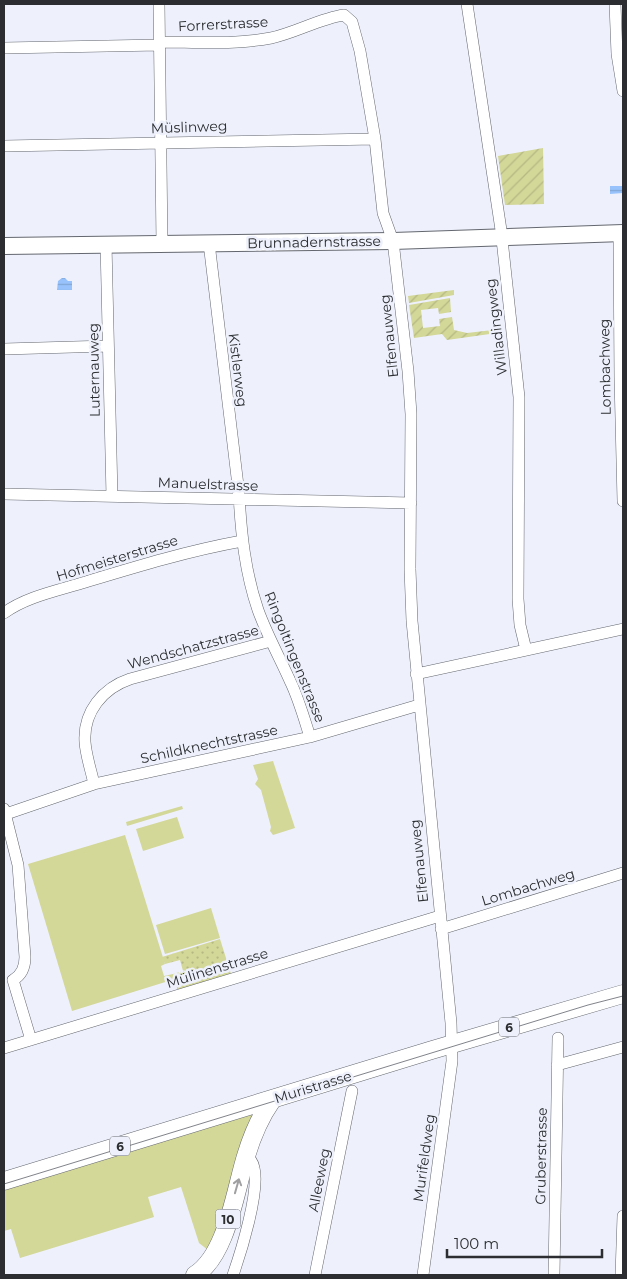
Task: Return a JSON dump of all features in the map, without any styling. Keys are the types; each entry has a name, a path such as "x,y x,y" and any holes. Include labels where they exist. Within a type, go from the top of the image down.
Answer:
{"main road":[{"name":"Muristrasse","path":"4,1181 452,1044 623,994"},
{"name":"10","path":"195,1275 213,1258 221,1242 246,1155 260,1119 272,1100"},
{"name":"10","path":"237,1110 246,1120 249,1128 246,1155"}],"street":[{"path":"159,4 162,243"},
{"name":"Willadingweg","path":"467,4 502,237 519,397 518,599 526,650"},
{"path":"615,4 617,54 623,92"},
{"name":"Forrerstrasse","path":"4,48 263,39 344,9"},
{"name":"Elfenauweg","path":"344,9 352,22 360,51 375,138 382,213 393,241 410,398 411,600 416,674 452,1044"},
{"name":"Müslinweg","path":"4,146 375,138"},
{"name":"Brunnadernstrasse","path":"4,246 393,241 621,233"},
{"name":"Lombachweg","path":"621,233 620,378 623,501"},
{"name":"Kistlerweg","path":"208,243 239,500"},
{"name":"Luternauweg","path":"106,244 112,496"},
{"path":"4,348 108,346"},
{"name":"Manuelstrasse","path":"4,494 411,503"},
{"name":"Ringoltingenstrasse","path":"239,500 242,541 253,593 271,641 291,683 310,736"},
{"name":"Hofmeisterstrasse","path":"4,613 14,606 31,600 162,559 202,548 242,541"},
{"path":"416,674 623,629"},
{"name":"Wendschatzstrasse","path":"94,784 86,749 86,727 91,710 108,690 130,679 271,641"},
{"name":"Schildknechtstrasse","path":"5,812 94,784 310,736 419,705"},
{"path":"5,812 18,865 25,957 23,970 18,976 8,980 31,1040"},
{"name":"Lombachweg","path":"441,929 623,873"},
{"name":"Mülinenstrasse","path":"4,1048 440,916"},
{"name":"Gruberstrasse","path":"554,1275 558,1038"},
{"name":"Murifeldweg","path":"423,1275 448,1090 452,1044"},
{"path":"557,1066 623,1046"},
{"name":"Alleeweg","path":"315,1275 352,1092"},
{"path":"232,1275 244,1242 254,1192 254,1168 252,1161 246,1155"},
{"path":"621,1275 623,1216"}],"green space":[{"path":"543,148 544,204 505,205 498,156"},
{"path":"454,290 454,295 409,303 408,296"},
{"path":"450,298 451,312 439,314 438,308 421,310 423,328 440,326 439,319 452,317 454,330 467,333 501,329 504,332 447,340 442,334 414,338 409,305"},
{"path":"273,761 295,828 273,835 270,831 271,827 261,790 255,784 258,779 253,765"},
{"path":"182,806 183,809 127,826 126,822"},
{"path":"177,817 184,838 143,851 136,829"},
{"path":"125,835 165,964 161,966 164,976 173,974 175,979 72,1011 28,864"},
{"path":"211,908 220,938 165,954 156,925"},
{"path":"220,939 231,974 178,991 173,974 183,971 180,960 165,964 162,957"},
{"path":"250,1107 253,1120 213,1254 199,1243 181,1187 148,1197 154,1217 20,1258 11,1229 4,1231 4,1184"}],"water":[{"path":"610,186 623,186 623,193 610,194"},
{"path":"62,278 72,281 72,290 57,290 58,281"}],"tram line":[{"path":"4,1184 588,1005 623,996"}]}
